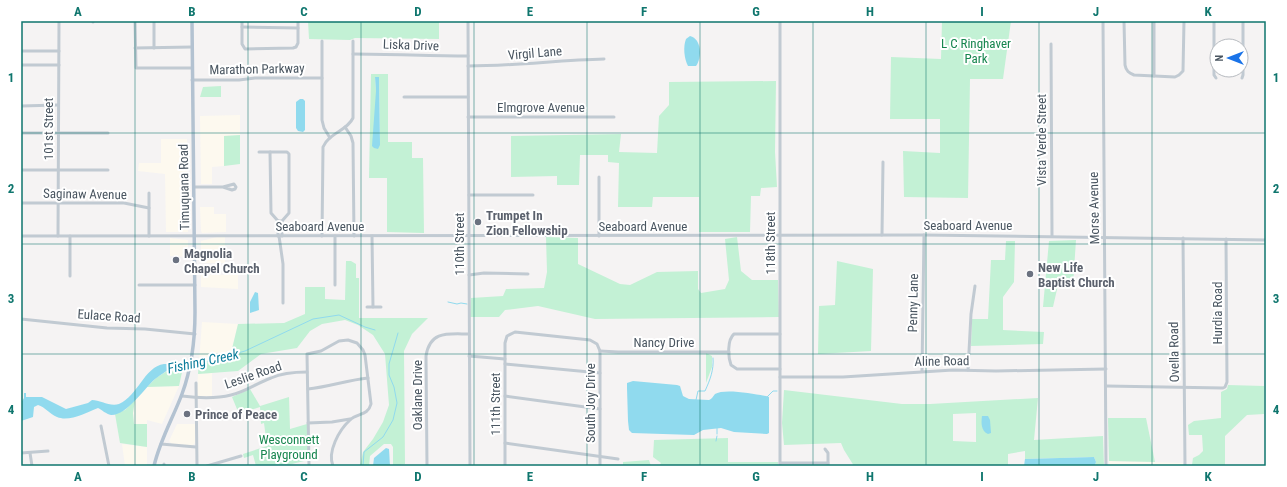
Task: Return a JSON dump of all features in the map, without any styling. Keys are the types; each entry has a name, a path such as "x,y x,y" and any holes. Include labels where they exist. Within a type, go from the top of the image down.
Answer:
{"main road":[{"name":"Timuquana Road","path":"154,466 161,444 182,396 189,375 195,334 192,21"}],"street":[{"name":"101st Street","path":"58,236 59,21"},
{"path":"135,21 136,68 192,68"},
{"path":"154,21 154,48"},
{"path":"242,21 242,44 245,49 296,47 298,43 298,21"},
{"name":"110th Street","path":"468,21 470,466"},
{"name":"118th Street","path":"780,21 780,464"},
{"name":"Morse Avenue","path":"1103,21 1106,466"},
{"path":"1124,21 1126,69 1129,73 1134,75 1175,77 1183,71 1184,21"},
{"path":"1154,21 1154,76"},
{"path":"1214,21 1214,38"},
{"path":"1243,21 1243,38"},
{"path":"242,27 298,28"},
{"path":"322,236 322,150 324,143 351,122 353,113 353,40"},
{"path":"322,41 322,120 324,128 330,138"},
{"name":"Vista Verde Street","path":"1051,44 1052,236"},
{"path":"135,48 192,47"},
{"path":"21,51 59,51"},
{"name":"Liska Drive","path":"353,54 468,56"},
{"name":"Virgil Lane","path":"468,66 502,66 604,58"},
{"path":"21,65 59,65"},
{"name":"Marathon Parkway","path":"192,80 322,78"},
{"path":"404,97 468,97"},
{"path":"21,106 58,105"},
{"name":"Elmgrove Avenue","path":"468,116 614,117"},
{"path":"345,127 351,136 353,144 354,236"},
{"path":"21,133 108,133"},
{"path":"259,152 286,152 289,154 289,213 280,221 284,302"},
{"path":"270,152 271,214 280,221"},
{"path":"882,235 883,162"},
{"path":"21,170 108,170"},
{"path":"599,177 599,236"},
{"path":"194,187 223,187"},
{"path":"149,193 149,236"},
{"path":"469,195 533,195"},
{"name":"Saginaw Avenue","path":"21,203 124,203 149,208"},
{"name":"Seaboard Avenue","path":"21,236 924,235 1266,240"},
{"name":"Penny Lane","path":"922,371 924,235"},
{"path":"70,236 70,276"},
{"path":"335,236 335,285"},
{"path":"372,236 373,307"},
{"name":"Ovella Road","path":"1183,238 1185,466"},
{"name":"Hurdia Road","path":"1185,388 1226,387 1226,239"},
{"path":"469,275 484,273 528,274"},
{"path":"139,285 195,285"},
{"path":"968,370 975,286"},
{"path":"367,307 381,307"},
{"name":"Eulace Road","path":"21,319 107,328 145,329 195,334"},
{"name":"111th Street","path":"505,466 505,343 508,336 515,332 590,340 596,342"},
{"name":"Oaklane Drive","path":"427,466 426,356 428,346 435,338 442,334 469,334"},
{"path":"780,334 737,334 732,336 729,341 731,365 737,369 780,369"},
{"path":"308,422 339,421 350,419 362,415 370,407 372,400 363,350 353,341 339,341 321,351 307,354 308,389 308,422 309,466"},
{"name":"South Joy Drive","path":"596,342 600,351 600,466"},
{"name":"Nancy Drive","path":"600,351 729,352"},
{"path":"469,356 505,362 600,373"},
{"name":"Aline Road","path":"780,377 843,377 922,371 1106,369"},
{"name":"Leslie Road","path":"182,396 230,396 272,377 288,373 307,372"},
{"path":"308,389 323,388 341,382 368,378"},
{"path":"196,383 196,466"},
{"path":"1106,386 1185,388"},
{"path":"505,396 600,410"},
{"path":"333,466 331,457 332,449 343,428 350,419"},
{"path":"339,421 343,428"},
{"path":"101,426 109,466"},
{"path":"505,443 618,459"},
{"path":"161,444 196,447"},
{"path":"780,464 828,465 828,453 825,449"},
{"path":"21,454 48,451"},
{"path":"30,453 32,466"},
{"path":"207,466 241,456"}],"shaded area":[{"path":"240,115 240,135 224,136 224,166 212,167 212,184 201,184 200,116"},
{"path":"161,139 187,139 188,232 166,232 165,174 138,171 139,163 161,163"},
{"path":"200,207 214,207 214,214 226,214 226,232 202,233"},
{"path":"217,237 225,237 225,263 201,263 201,241"},
{"path":"170,238 188,240 188,257 170,256"},
{"path":"201,275 238,275 238,289 201,287"},
{"path":"202,322 238,324 231,353 199,362"},
{"path":"212,373 212,396 199,397 197,395 198,374"},
{"path":"179,386 162,424 147,420 147,424 134,425 133,413 135,400 147,387"},
{"path":"177,424 195,424 195,443 192,446 172,444 169,441"},
{"path":"122,444 147,447 147,466 125,466"},
{"path":"1109,461 1183,463 1183,466 1109,466"}],"green space":[{"path":"308,21 439,21 439,39 309,39"},
{"name":"L C Ringhaver Park","path":"942,21 1011,21 1003,79 970,79 968,198 904,197 903,151 940,153 940,119 890,119 891,57 941,59"},
{"path":"371,74 388,74 388,142 412,142 412,158 423,158 424,233 387,232 387,178 369,178","holes":["375,77 379,77 380,145"]},
{"path":"776,81 775,152 777,187 761,188 760,196 751,196 750,232 699,232 699,197 653,197 652,207 618,207 619,163 608,162 608,155 580,155 579,185 557,185 557,176 511,177 511,136 621,134 619,152 657,153 659,116 669,105 669,82"},
{"path":"221,86 221,97 200,97 203,87"},
{"path":"240,135 240,164 224,166 224,136"},
{"path":"546,237 578,238 578,264 620,284 630,285 657,272 698,271 698,289 701,293 725,289 729,280 725,239 737,237 741,271 752,280 778,280 779,317 595,319 538,306 505,310 499,317 470,317 471,298 503,296 506,289 544,288 547,272"},
{"path":"1076,240 1073,285 1058,285 1053,307 1043,307 1049,241"},
{"path":"1006,241 1015,241 1014,282 1003,297 1003,330 1044,332 1043,344 971,346 972,319 988,319 991,260 1005,260"},
{"path":"346,261 351,261 356,264 356,278 359,278 359,318 428,318 412,334 404,351 405,464 393,466 393,447 391,444 384,444 370,456 369,466 360,466 363,452 383,422 389,405 385,354 373,335 358,325 345,320 322,324 310,331 297,348 261,354 238,371 198,374 199,362 231,353 238,324 284,323 305,314 305,287 325,287 325,299 345,300"},
{"path":"837,261 873,269 871,351 818,354 819,306 835,305"},
{"path":"706,353 712,356 712,367 706,383"},
{"path":"167,371 182,372 179,386 147,387 156,378"},
{"path":"1228,385 1264,386 1264,414 1247,415 1225,436 1225,466 1192,465 1193,458 1203,451 1202,435 1189,435 1188,425 1194,421 1221,418 1221,392 1227,389"},
{"name":"Wesconnett Playground","path":"250,389 260,406 289,397 290,429 307,424 308,460 284,466 256,466 253,455 244,458 243,454 267,446 264,423 261,424 260,407 239,414 232,397"},
{"path":"784,390 902,404 930,404 1038,398 1034,440 1103,436 1104,466 1091,466 1095,465 1096,462 1094,457 1025,459 1025,451 1008,454 1008,466 854,466 841,443 784,445 782,423","holes":["976,413 976,442 953,441 953,414"]},
{"path":"135,400 133,413 134,424 147,424 147,447 120,443 115,414 125,410"},
{"path":"1108,418 1146,418 1155,462 1109,461"},
{"path":"728,438 728,462 778,462 778,466 659,466 661,463 653,457 654,440"},
{"path":"649,460 651,466 623,466 623,462"}],"water":[{"path":"690,36 697,41 700,49 698,63 696,66 688,66 685,56 685,42"},
{"path":"375,77 379,77 380,145 378,149 372,146 376,91"},
{"path":"300,99 305,101 305,130 303,132 298,131 296,128 296,102"},
{"path":"255,292 258,293 259,310 250,313 250,302"},
{"path":"164,364 175,364 155,379 135,401 117,414 111,415 98,408 72,418 62,418 54,416 38,405 34,407 33,417 21,421 21,403 24,398 24,393 26,393 26,397 42,397 66,409 88,403 92,400 116,405 126,400 131,395 151,370"},
{"path":"633,381 677,385 680,386 683,396 689,399 709,400 719,392 732,391 769,397 769,433 734,432 721,428 703,430 694,435 632,433 629,430 628,421 627,383"},
{"path":"982,416 988,416 990,420 991,433 988,434 984,431"},
{"path":"386,448 389,449 390,466 373,466 374,458"},
{"path":"1094,457 1096,462 1095,465 1091,466 1024,466 1025,459"}],"waterway":[{"path":"448,302 467,304"},
{"name":"Fishing Creek","path":"192,363 202,363 245,351 313,319 339,315 375,330"},
{"path":"363,466 364,452 383,437 393,420 397,403 394,387 389,375 389,364 398,333"},
{"path":"696,400 698,391 705,391 712,371 713,358"},
{"name":"Fishing Creek","path":"174,365 189,363"},
{"path":"767,397 773,391 777,391"},
{"path":"717,428 717,434"},
{"path":"716,441 717,436"}],"place":[{"name":"Trumpet In Zion Fellowship","path":"478,222"},
{"name":"Magnolia Chapel Church","path":"176,260"},
{"name":"New Life Baptist Church","path":"1030,274"},
{"name":"Prince of Peace","path":"187,414"}]}
